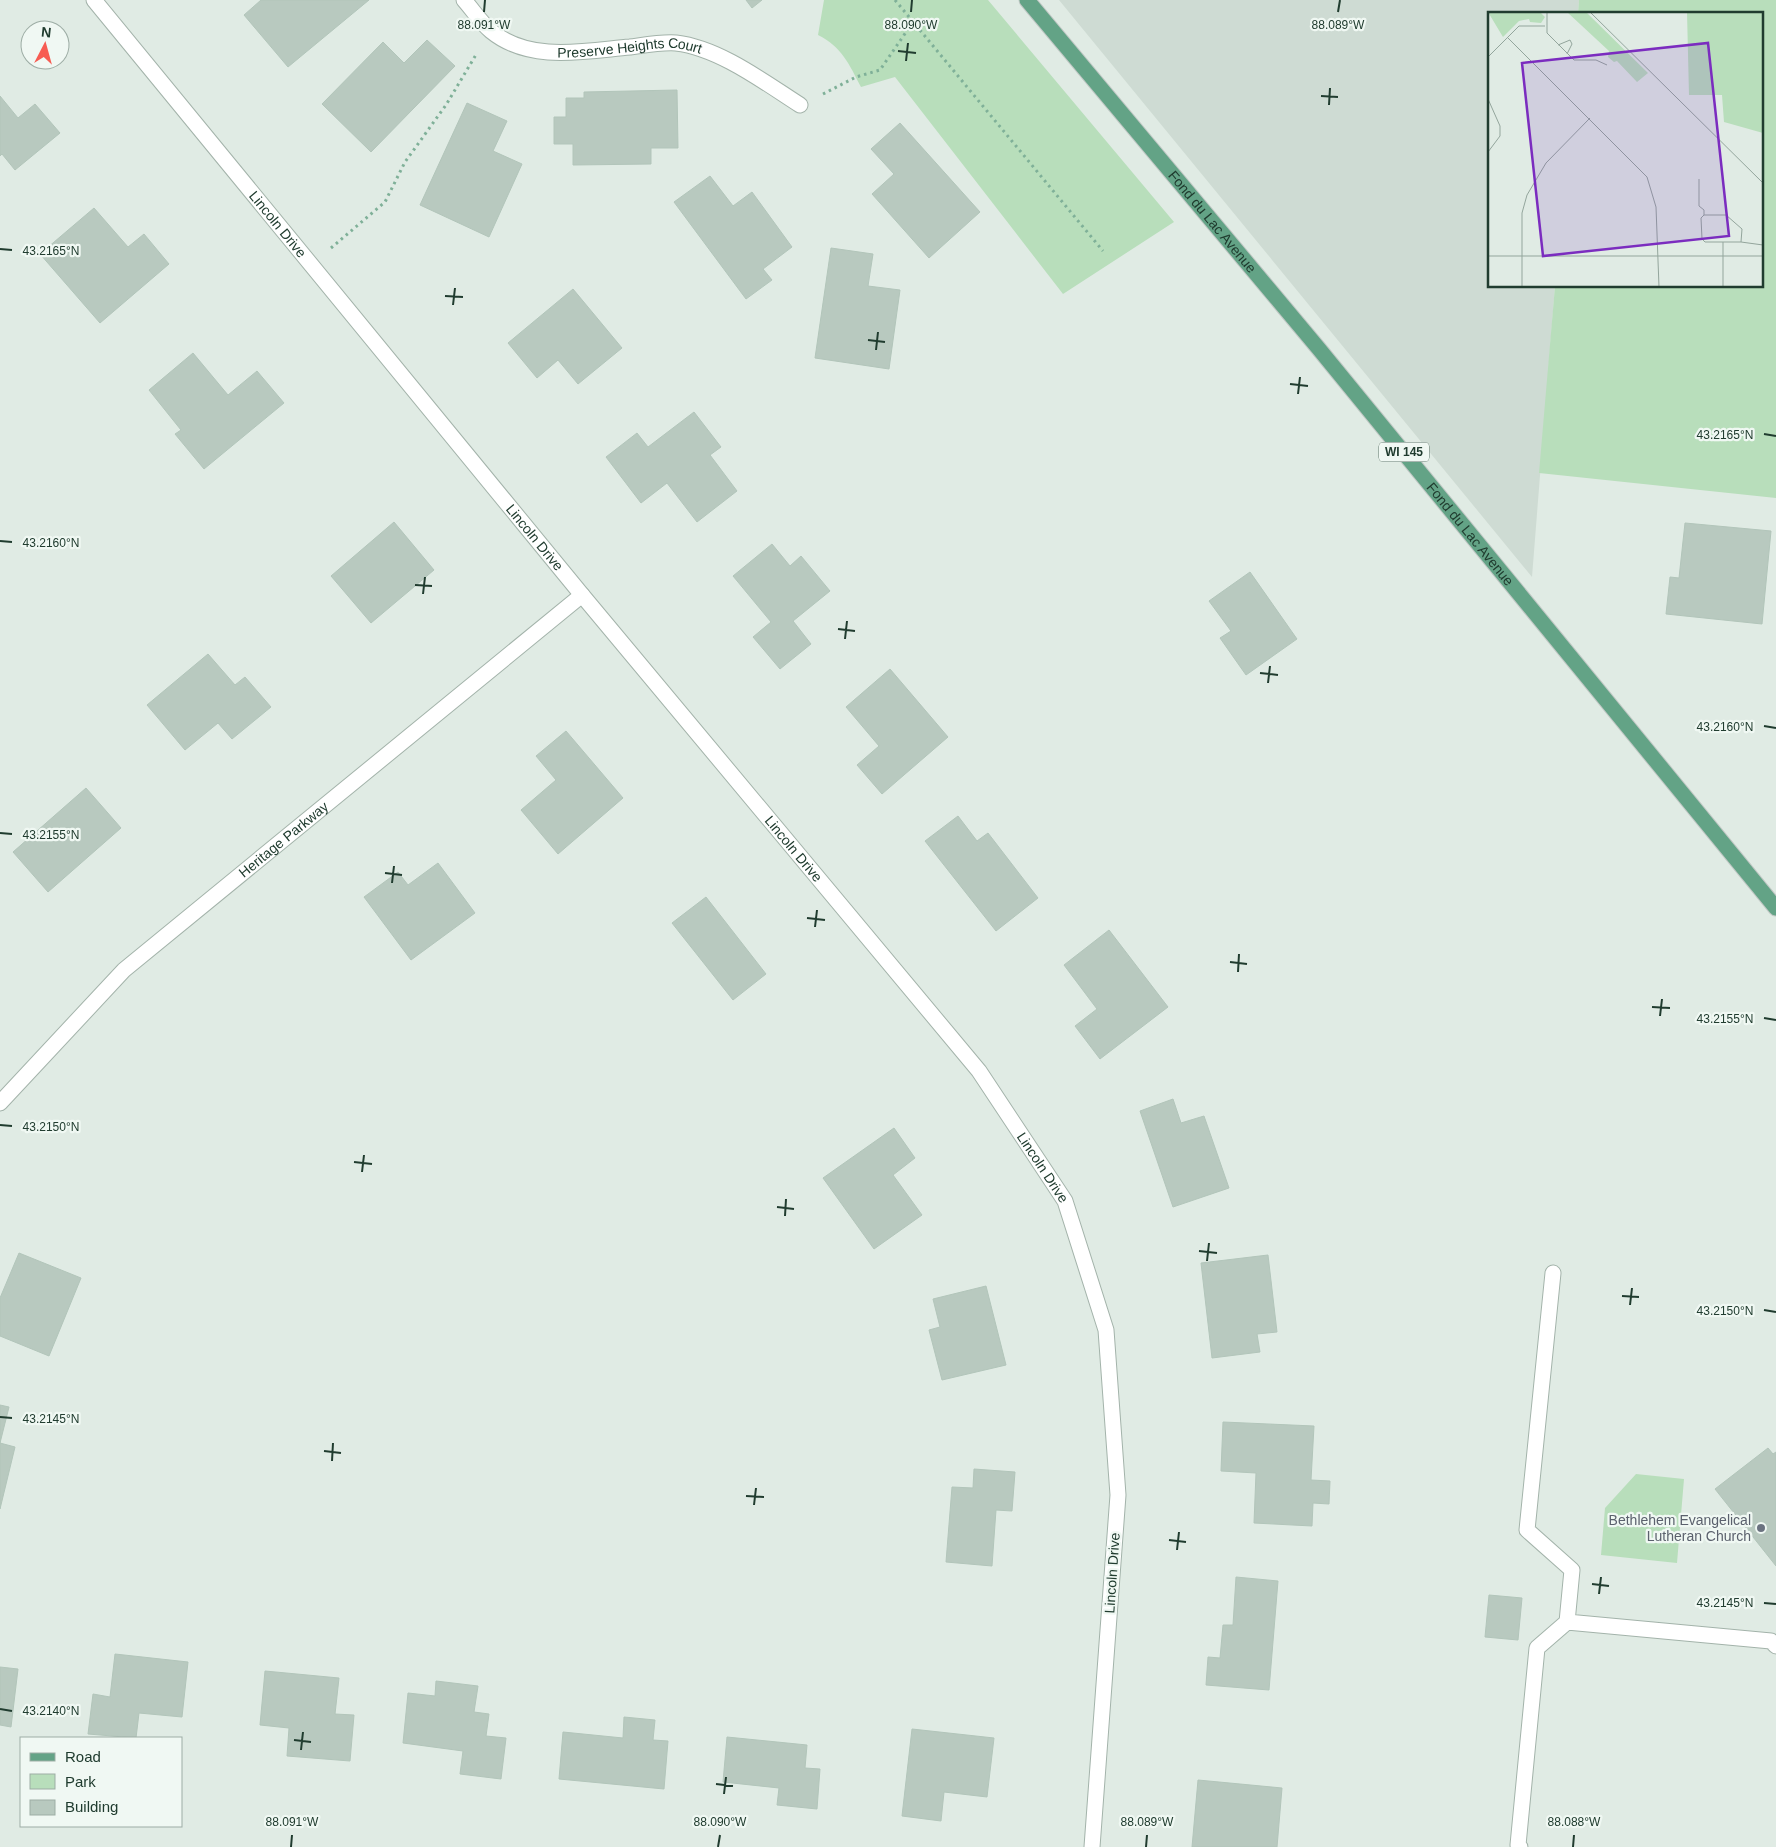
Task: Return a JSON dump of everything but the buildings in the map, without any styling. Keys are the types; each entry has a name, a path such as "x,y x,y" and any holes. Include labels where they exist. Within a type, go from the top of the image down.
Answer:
{"main road":[{"name":"Fond du Lac Avenue","path":"1027,0 1319,349 1776,908"}],"street":[{"name":"Lincoln Drive","path":"94,0 582,594 979,1072 1065,1201 1106,1330 1118,1495 1092,1847"},
{"name":"Preserve Heights Court","path":"464,0 490,30 508,43 536,51 569,52 675,43 700,48 751,73 800,105"},
{"name":"Heritage Parkway","path":"0,1103 124,970 582,594"},
{"path":"1520,1847 1518,1845 1537,1648 1567,1622 1572,1570 1527,1530 1553,1273"},
{"path":"1567,1622 1771,1641 1776,1646"}],"path":[{"path":"895,0 1104,252"},
{"path":"800,105 856,77 880,70 913,22"},
{"path":"312,265 384,202 405,162 446,105 490,30"}],"shaded area":[{"path":"1059,0 1579,0 1578,12 1488,12 1488,288 1555,288 1532,577"}],"green space":[{"path":"824,0 988,0 1174,222 1063,294 895,77 861,87 844,57 833,45 818,35"},
{"path":"1579,0 1776,0 1776,498 1539,473 1555,288 1764,288 1764,12 1578,12"},
{"path":"1636,1474 1684,1479 1677,1563 1601,1555 1605,1508"}],"place":[{"name":"Bethlehem Evangelical Lutheran Church","path":"1761,1528"}]}
